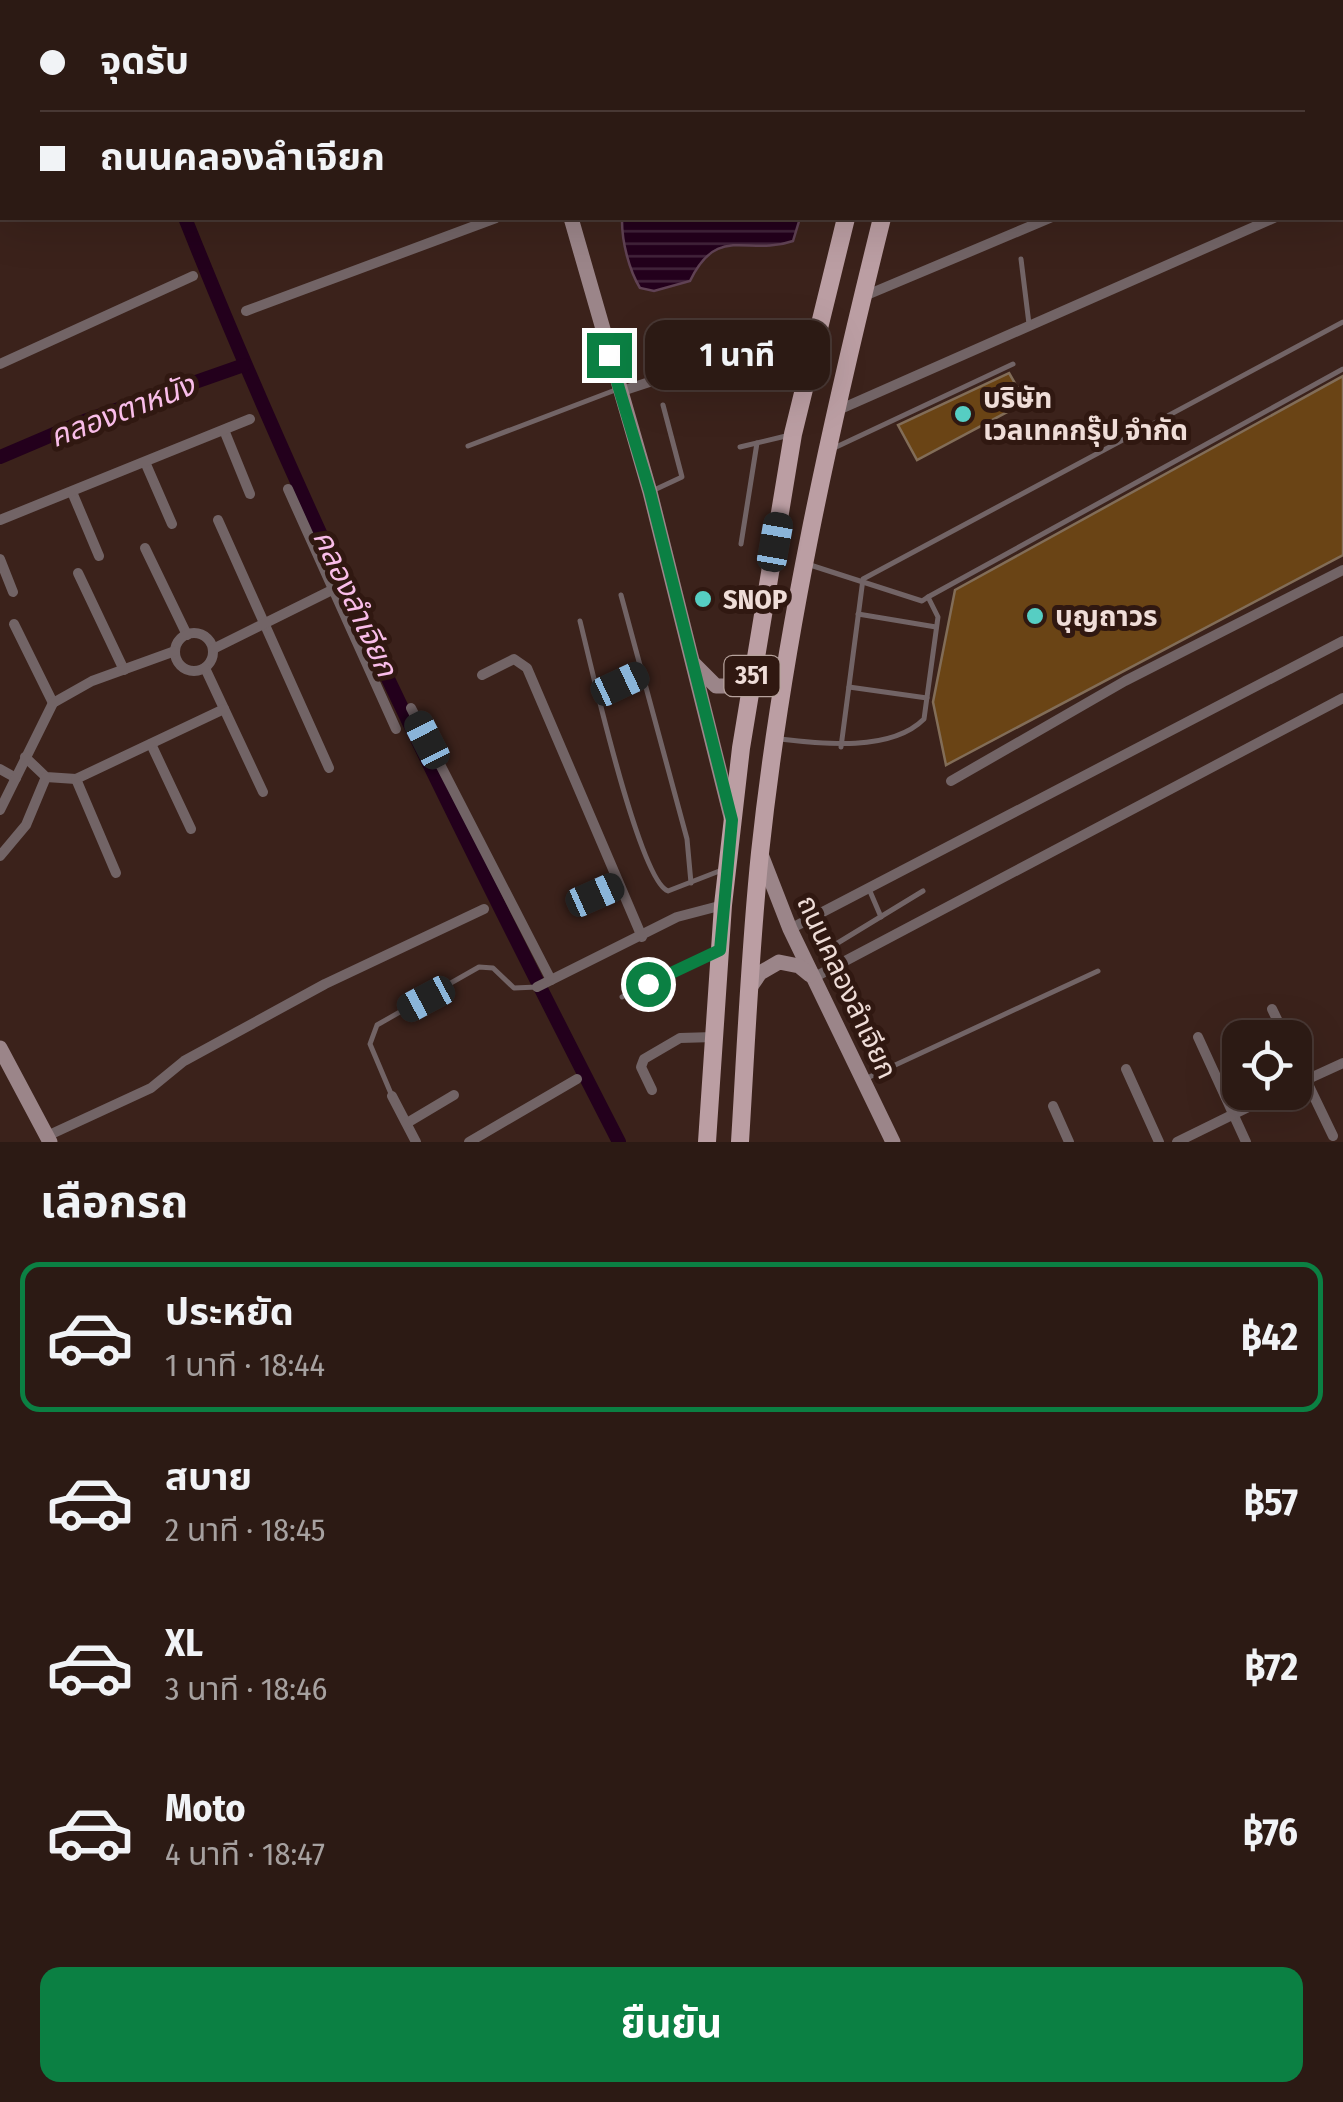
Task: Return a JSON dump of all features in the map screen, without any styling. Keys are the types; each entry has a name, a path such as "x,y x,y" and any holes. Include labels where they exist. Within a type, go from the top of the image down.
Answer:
{"main road":[{"name":"351","path":"707,1142 726,868 750,686 793,434 846,220"},
{"name":"351","path":"740,1142 760,852 775,739 826,452 881,220"}],"street":[{"path":"246,312 491,220"},
{"path":"573,220 650,492 732,820"},
{"path":"862,297 1045,220"},
{"path":"835,412 1269,220"},
{"path":"0,364 193,276"},
{"path":"618,390 820,326"},
{"path":"0,520 250,419"},
{"path":"224,430 250,494"},
{"path":"145,462 172,524"},
{"path":"288,489 396,729"},
{"path":"72,492 98,556"},
{"path":"218,520 329,768"},
{"path":"146,548 187,635"},
{"path":"0,559 13,592"},
{"path":"951,781 1125,681 1343,570"},
{"path":"78,572 124,670"},
{"path":"262,792 205,668 213,648 332,590"},
{"path":"14,624 53,703"},
{"path":"187,635 203,636 213,648"},
{"path":"0,810 53,703 92,681 176,652 187,635"},
{"path":"790,929 1343,642"},
{"path":"176,652 179,663 188,670 205,668"},
{"path":"689,656 716,686 750,686"},
{"path":"482,675 514,659 526,668 617,886 642,936"},
{"path":"749,990 760,973 779,962 799,966 813,978 1343,698"},
{"path":"411,708 545,983 677,918 723,906"},
{"path":"25,757 46,777 76,779 224,710"},
{"path":"152,744 191,829"},
{"path":"0,769 16,778"},
{"path":"0,856 26,825 46,777"},
{"path":"76,779 116,873"},
{"name":"ถนนคลองลำเจียก","path":"760,852 790,929 893,1142"},
{"path":"573,905 617,886"},
{"path":"0,1048 49,1139 151,1088 184,1061 324,984 484,909"},
{"path":"1272,1009 1277,1020"},
{"path":"652,1090 641,1067 644,1059 680,1038 714,1037"},
{"path":"1198,1037 1246,1142"},
{"path":"1312,1077 1343,1063"},
{"path":"1126,1069 1160,1142"},
{"path":"469,1142 577,1079"},
{"path":"407,1123 454,1094"},
{"path":"392,1096 416,1142"},
{"path":"1312,1102 1332,1136"},
{"path":"1053,1106 1069,1142"},
{"path":"1177,1142 1242,1110"}],"lane":[{"path":"1021,260 1030,324"},
{"path":"862,578 1343,322"},
{"path":"826,452 1013,364"},
{"path":"804,563 862,578 922,601 1343,369"},
{"path":"468,446 618,390"},
{"path":"650,492 682,477 664,405"},
{"path":"740,447 793,434"},
{"path":"741,544 757,443"},
{"path":"841,748 862,578"},
{"path":"622,595 687,839 692,882"},
{"path":"775,739 841,748 916,726 924,719 938,617 928,597"},
{"path":"858,614 936,627"},
{"path":"580,621 651,875 668,891 726,868"},
{"path":"599,694 642,674"},
{"path":"849,688 927,698"},
{"path":"868,889 882,917"},
{"path":"836,944 923,892"},
{"path":"622,997 720,950"},
{"path":"392,1096 370,1044 378,1025 479,967 494,968 514,988 545,983"},
{"path":"862,1080 1098,970"}],"shaded area":[{"path":"799,220 793,241 723,247 701,263 690,281 654,291 640,288 633,273 622,221"}],"building":[{"name":"บริษัท เวลเทคกรุ๊ป จำกัด","path":"1009,373 1026,402 917,460 898,425"},
{"path":"1343,376 1343,555 946,765 933,702 955,590"}],"waterway":[{"name":"คลองลำเจียก","path":"186,220 284,453 391,685 619,1142"},
{"name":"คลองตาหนัง","path":"0,457 87,420 244,365"}],"place":[{"name":"บริษัท เวลเทคกรุ๊ป จำกัด","path":"963,414"},
{"name":"SNOP","path":"703,599"},
{"name":"บุญถาวร","path":"1035,616"}],"route":[{"path":"609,355 650,492 732,820 720,950 648,984"}]}
